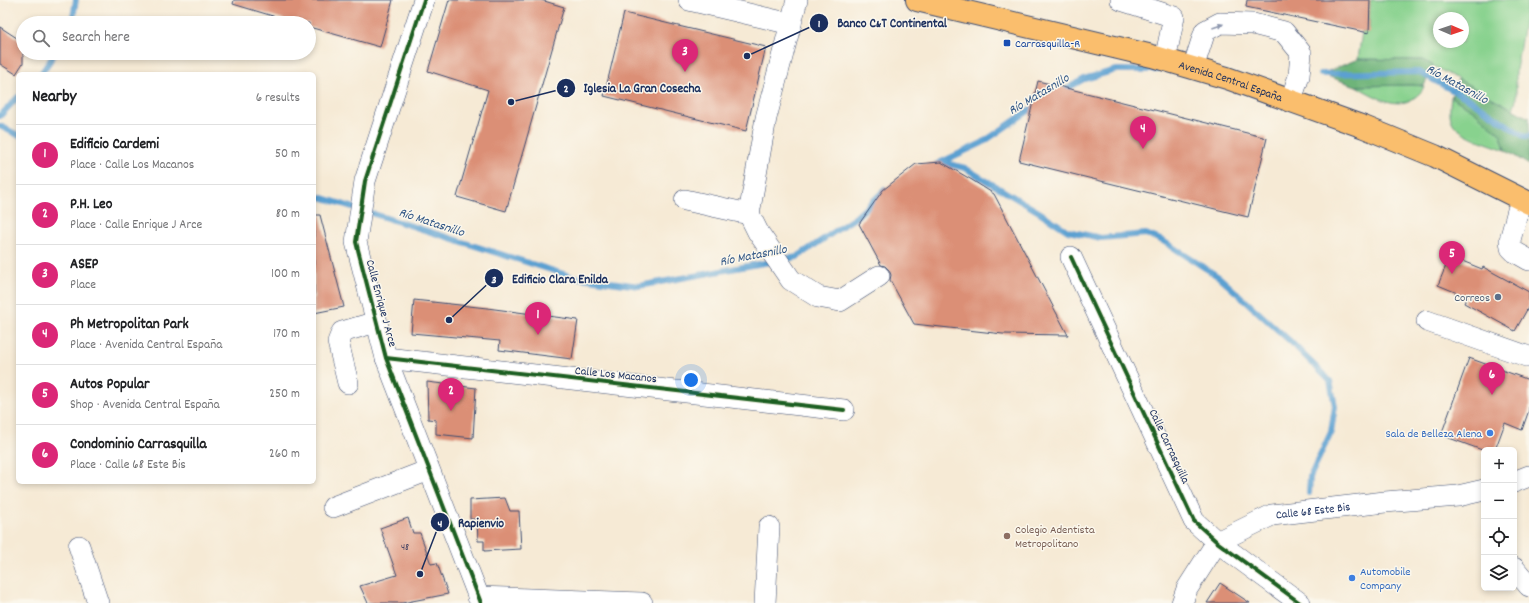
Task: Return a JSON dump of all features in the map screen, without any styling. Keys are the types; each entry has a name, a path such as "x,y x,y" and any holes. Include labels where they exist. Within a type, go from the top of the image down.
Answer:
{"main road":[{"name":"Avenida Central España","path":"918,0 968,6 1227,78 1364,127 1435,156 1525,201"}],"street":[{"name":"Calle Enrique J Arce","path":"424,0 365,181 356,242 386,358 480,600"},
{"path":"689,0 791,24"},
{"path":"797,0 766,118 749,214 758,232 791,280 818,297 840,301 879,276"},
{"path":"1121,0 1174,17 1166,60"},
{"path":"1193,68 1205,31 1220,23 1253,24 1284,32 1301,53 1298,76 1290,100"},
{"path":"685,200 749,214"},
{"path":"1525,201 1510,240 1511,248 1529,260"},
{"name":"Calle Carrasquilla","path":"1071,257 1194,521 1217,542 1300,603"},
{"path":"1427,321 1529,357"},
{"path":"348,383 338,342 339,336 342,332 376,322"},
{"name":"Calle Los Macanos","path":"386,358 844,410"},
{"path":"334,507 429,470"},
{"path":"1517,481 1529,476"},
{"name":"Calle 68 Este Bis","path":"1217,542 1272,515 1385,502 1458,496 1481,491"},
{"path":"765,603 769,527"},
{"path":"1182,603 1188,589 1217,542"},
{"path":"78,546 98,603"},
{"path":"1517,572 1529,586"},
{"path":"480,600 642,603"}],"green space":[{"path":"1370,0 1528,0 1516,70 1516,100 1513,109 1422,60 1358,59 1362,32 1369,33"},
{"path":"1358,59 1422,60 1433,65 1424,86 1356,86 1321,74"},
{"path":"1458,79 1527,117 1529,116 1529,165 1505,150 1501,135 1473,110 1451,97"},
{"path":"1356,86 1424,86 1419,94 1414,98 1407,102 1400,103 1384,100 1369,94"},
{"path":"1451,97 1473,110 1501,135 1505,150 1471,137 1458,129 1452,122 1450,115"}],"building":[{"path":"234,0 393,0 380,47 316,29 316,16 273,16 233,4"},
{"path":"449,0 541,0 564,7 506,211 457,197 488,90 428,71"},
{"path":"1247,0 1370,0 1369,33 1246,7"},
{"path":"624,13 766,47 746,131 604,96"},
{"path":"0,27 16,37 16,60 23,60 23,63 16,74 0,64"},
{"path":"1038,81 1267,138 1248,217 1019,161"},
{"path":"941,162 994,194 1068,335 1003,334 914,324 890,280 891,275 889,270 885,266 881,265 859,224 883,190 916,164"},
{"path":"316,215 320,215 344,307 316,313"},
{"name":"Correos","path":"1450,256 1482,269 1483,267 1529,292 1529,306 1515,331 1464,303 1467,297 1438,285"},
{"path":"414,300 578,320 572,359 499,350 500,341 411,333"},
{"path":"1469,358 1529,380 1529,410 1522,430 1505,423 1496,447 1481,447 1481,450 1441,435"},
{"path":"427,382 476,388 473,438 436,434 436,420 428,419"},
{"path":"505,498 510,511 519,511 521,549 484,551 484,541 478,541 477,519 470,519 470,500"},
{"path":"408,518 413,533 420,533 431,564 437,563 448,594 402,603 368,603 360,586 397,575 380,528"},
{"path":"1220,583 1250,603 1207,603"}],"waterway":[{"path":"73,16 76,0"},
{"path":"42,72 50,60"},
{"name":"Río Matasnillo","path":"1061,92 1084,79 1116,70 1157,70"},
{"name":"Río Matasnillo","path":"1321,74 1419,72 1469,99 1525,137 1529,136"},
{"path":"0,116 16,99"},
{"name":"Río Matasnillo","path":"935,165 982,143 1037,105"},
{"name":"Río Matasnillo","path":"0,126 16,134"},
{"path":"941,162 965,168 1068,231 1101,238 1146,234 1163,241 1219,277 1291,342 1330,381 1335,406 1331,432 1310,477 1309,493"},
{"name":"Río Matasnillo","path":"316,196 573,277 639,286 797,257 856,217 885,190"}],"cycle path":[{"path":"424,0 365,181 356,242 386,358 481,603"},
{"path":"1071,257 1194,521 1217,542 1300,603"},
{"path":"386,358 844,410"}],"place":[{"name":"Carrasquilla-R","path":"1007,43"},
{"name":"Banco C&T Continental","path":"747,56"},
{"name":"ASEP","path":"685,72"},
{"name":"Iglesia La Gran Cosecha","path":"511,102"},
{"name":"Ph Metropolitan Park","path":"1143,149"},
{"name":"Autos Popular","path":"1452,274"},
{"name":"Correos","path":"1498,297"},
{"name":"Edificio Clara Enilda","path":"449,320"},
{"name":"Edificio Cardemi","path":"538,335"},
{"name":"Condominio Carrasquilla","path":"1492,395"},
{"name":"P.H. Leo","path":"451,411"},
{"name":"Sala de Belleza Alena","path":"1490,433"},
{"name":"Colegio Adentista Metropolitano","path":"1007,536"},
{"name":"Rapienvio","path":"420,574"},
{"name":"Automobile Company","path":"1352,578"}]}
